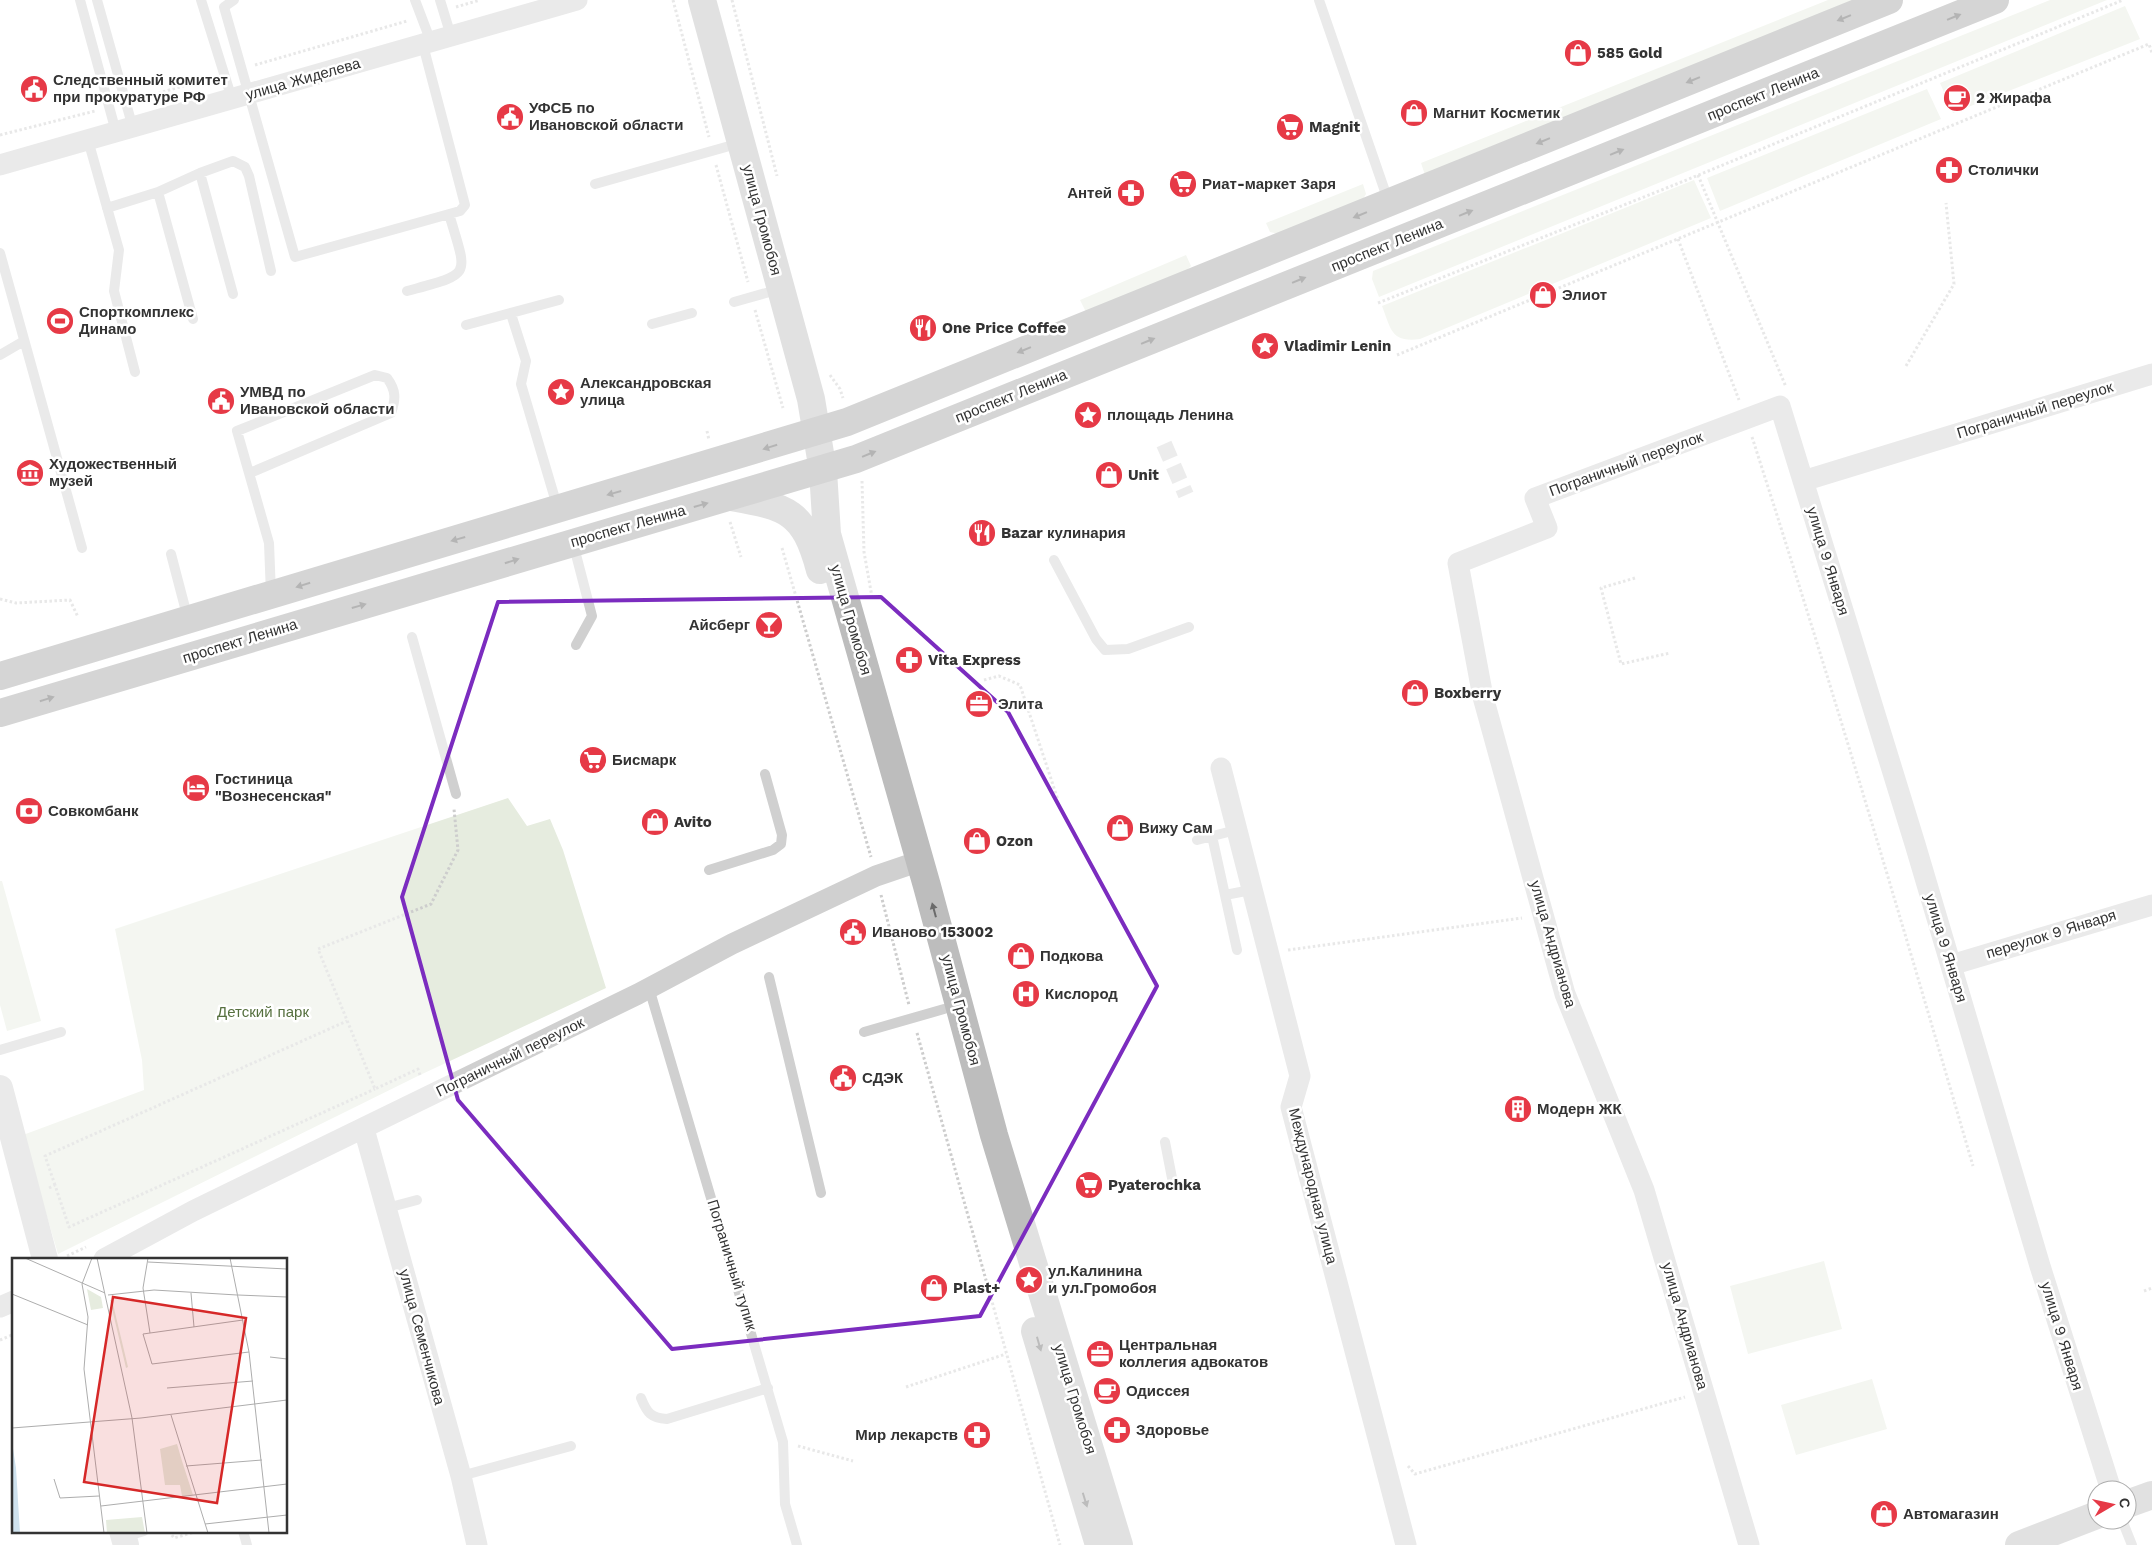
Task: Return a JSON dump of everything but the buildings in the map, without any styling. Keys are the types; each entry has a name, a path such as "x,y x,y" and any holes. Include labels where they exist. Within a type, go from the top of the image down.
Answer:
{"highway":[{"path":"0,676 817,433 1389,204 1889,0"},
{"name":"проспект Ленина","path":"0,713 572,543 731,509 823,470 1995,0"}],"main road":[{"name":"улица Громобоя","path":"702,0 811,399 823,470 827,534 911,864 944,1009 1047,1373 1099,1545"},
{"name":"улица Громобоя","path":"812,539 823,470"},
{"name":"улица Громобоя","path":"731,509 772,504 790,513 812,539 1119,1545"},
{"path":"2137,1500 2152,1494"},
{"path":"2019,1545 2087,1519"}],"street":[{"name":"улица Жиделева","path":"0,164 435,41 547,4 577,0"},
{"name":"Пограничный переулок","path":"1803,481 2152,374"},
{"name":"Пограничный переулок","path":"1458,563 1547,528 1535,498 1780,406"},
{"name":"улица 9 Января","path":"1780,406 1951,965 2040,1266 2107,1480"},
{"name":"улица Андрианова","path":"1458,563 1483,697 1565,994 1644,1190 1750,1545"},
{"name":"Международная улица","path":"1221,768 1300,1076 1291,1107 1406,1545"},
{"name":"Пограничный переулок","path":"106,1258 194,1212 649,988 732,944 876,876 911,864"},
{"name":"переулок 9 Января","path":"1951,965 2152,906"},
{"path":"0,1088 44,1258"},
{"name":"улица Семенчикова","path":"364,1129 460,1476 477,1545"},
{"path":"0,1307 12,1302"}],"lane":[{"path":"80,0 125,130"},
{"path":"97,0 125,130"},
{"path":"201,0 241,97 296,257 460,211 465,205 435,41 415,0"},
{"path":"234,0 224,7 241,97"},
{"path":"435,41 440,0"},
{"path":"1319,0 1389,204"},
{"path":"88,140 119,250 114,291 135,372"},
{"path":"595,184 741,143"},
{"path":"107,208 158,192 200,172 233,161 245,167 271,271"},
{"path":"200,172 233,294"},
{"path":"158,192 193,319"},
{"path":"407,291 451,279 460,273 463,262 449,214"},
{"path":"0,252 82,548"},
{"path":"734,302 781,289"},
{"path":"466,325 559,300"},
{"path":"511,314 526,361 521,384 558,510"},
{"path":"652,324 692,314"},
{"path":"0,355 24,341"},
{"path":"250,473 391,413 395,401 394,387 387,378 375,375 237,431 269,543 271,595"},
{"path":"572,543 592,616 576,645"},
{"path":"171,554 188,620"},
{"path":"1054,560 1096,639 1105,650 1128,649 1189,627"},
{"path":"412,637 454,797"},
{"path":"709,870 773,850 781,844 782,834 766,774"},
{"path":"1197,840 1236,830"},
{"path":"1212,836 1237,950"},
{"path":"1225,895 1251,890"},
{"path":"769,977 821,1193"},
{"name":"Пограничный тупик","path":"649,988 783,1442 785,1504 796,1545"},
{"path":"864,1032 944,1009"},
{"path":"0,1050 61,1032"},
{"path":"1165,1142 1172,1178"},
{"path":"387,1208 417,1200"},
{"path":"641,1398 647,1413 656,1418 667,1419 768,1388"},
{"path":"460,1476 571,1446"},
{"path":"2126,1530 2132,1545"},
{"path":"243,1532 247,1545"}],"path":[{"path":"673,0 752,297 784,408"},
{"path":"1378,303 1698,175 2123,0"},
{"path":"1397,355 2149,44 2152,53"},
{"path":"1698,175 1718,223"},
{"path":"1906,366 1954,284 1946,203"},
{"path":"1678,239 1747,419 1843,725 1973,1166"},
{"path":"862,481 865,521"},
{"path":"731,509 741,557"},
{"path":"782,548 876,876 913,1018 1060,1545"},
{"path":"1635,578 1601,588 1621,664 1670,653"},
{"path":"0,600 16,603 70,600 78,617"},
{"path":"984,680 999,676 1020,685 1058,800"},
{"path":"375,1090 318,949 431,904 458,850 454,797"},
{"path":"1268,954 1530,917"},
{"path":"347,1021 45,1156 69,1227 418,1069 420,1075"},
{"path":"27,1197 55,1185"},
{"path":"2144,1291 2152,1288"},
{"path":"0,1340 12,1335"},
{"path":"906,1386 1006,1354"},
{"path":"1404,1461 1414,1474 1688,1396"},
{"path":"783,1442 853,1461"},
{"path":"170,1532 174,1538 195,1532"}],"highlighted area":[{"path":"881,597 1008,712 1157,986 980,1316 672,1349 458,1100 402,897 498,602"}],"green space":[{"path":"1828,0 1875,0 1596,105 1457,160 1456,169 1427,181 1421,163"},
{"path":"2050,0 2107,0 1379,297 1372,279 1373,271"},
{"path":"2125,6 2140,39 1953,113 1940,83"},
{"path":"1927,89 1941,119 1720,211 1707,178"},
{"path":"1694,180 1711,218 1420,339 1403,339 1390,328 1382,306"},
{"path":"1363,184 1366,194 1362,201 1279,234 1270,232 1266,223"},
{"path":"1186,255 1191,266 1186,271 1087,314 1080,300"},
{"name":"Детский парк","path":"508,798 527,826 550,819 563,850 606,988 420,1075 58,1254 23,1135 144,1090 142,1060 115,929"},
{"path":"0,881 2,881 41,1021 7,1031 0,1005"},
{"path":"1824,1261 1842,1329 1748,1354 1730,1286"},
{"path":"1872,1379 1887,1429 1796,1455 1781,1405"}],"tunnel":[{"path":"1164,444 1186,495"}],"place":[{"name":"585 Gold","path":"1578,53"},
{"name":"Следственный комитет при прокуратуре РФ","path":"34,89"},
{"name":"2 Жирафа","path":"1957,98"},
{"name":"Магнит Косметик","path":"1414,113"},
{"name":"УФСБ по Ивановской области","path":"510,117"},
{"name":"Magnit","path":"1290,127"},
{"name":"Столички","path":"1949,170"},
{"name":"Риат-маркет Заря","path":"1183,184"},
{"name":"Антей","path":"1131,193"},
{"name":"Элиот","path":"1543,295"},
{"name":"Спорткомплекс Динамо","path":"60,321"},
{"name":"One Price Coffee","path":"923,328"},
{"name":"Vladimir Lenin","path":"1265,346"},
{"name":"Александровская улица","path":"561,392"},
{"name":"УМВД по Ивановской области","path":"221,401"},
{"name":"площадь Ленина","path":"1088,415"},
{"name":"Художественный музей","path":"30,473"},
{"name":"Unit","path":"1109,475"},
{"name":"Bazar кулинария","path":"982,533"},
{"name":"Айсберг","path":"769,625"},
{"name":"Vita Express","path":"909,660"},
{"name":"Boxberry","path":"1415,693"},
{"name":"Элита","path":"979,704"},
{"name":"Бисмарк","path":"593,760"},
{"name":"Гостиница \"Вознесенская\"","path":"196,788"},
{"name":"Совкомбанк","path":"29,811"},
{"name":"Avito","path":"655,822"},
{"name":"Вижу Сам","path":"1120,828"},
{"name":"Ozon","path":"977,841"},
{"name":"Иваново 153002","path":"853,932"},
{"name":"Подкова","path":"1021,956"},
{"name":"Кислород","path":"1026,994"},
{"name":"СДЭК","path":"843,1078"},
{"name":"Модерн ЖК","path":"1518,1109"},
{"name":"Pyaterochka","path":"1089,1185"},
{"name":"ул.Калинина и ул.Громобоя","path":"1029,1280"},
{"name":"Plast+","path":"934,1288"},
{"name":"Центральная коллегия адвокатов","path":"1100,1354"},
{"name":"Одиссея","path":"1107,1391"},
{"name":"Здоровье","path":"1117,1430"},
{"name":"Мир лекарств","path":"977,1435"},
{"name":"Автомагазин","path":"1884,1514"}]}
